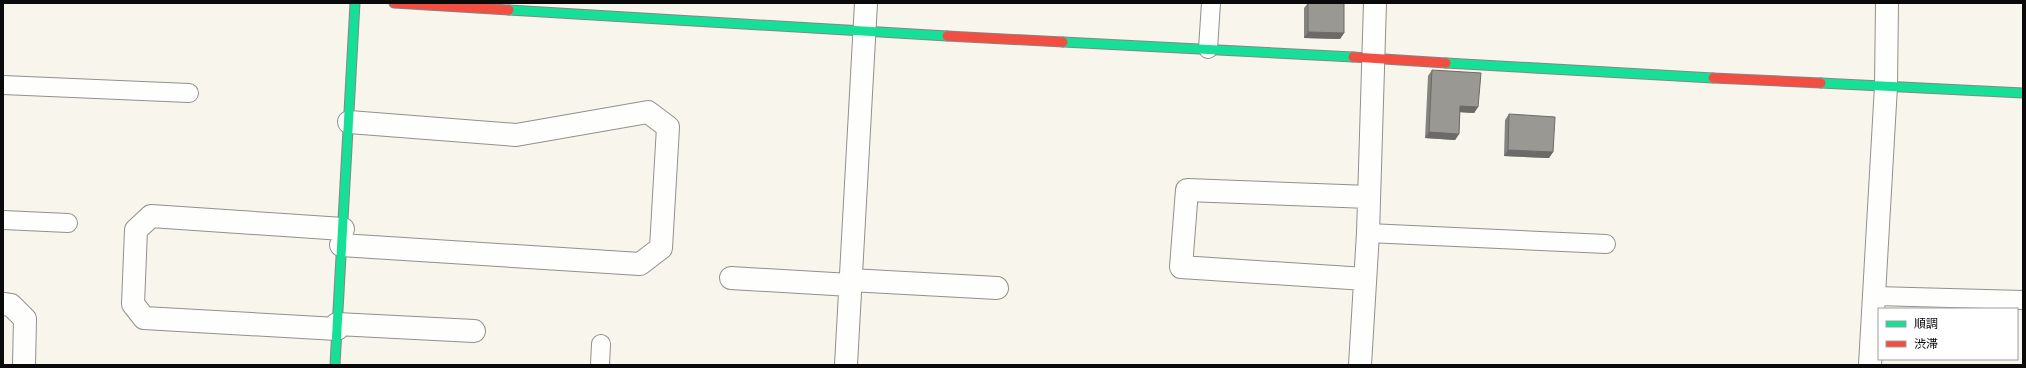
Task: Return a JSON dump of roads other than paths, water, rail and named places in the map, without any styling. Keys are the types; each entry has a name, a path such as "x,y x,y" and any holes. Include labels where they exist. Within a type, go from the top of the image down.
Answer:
{"street":[{"path":"335,365 355,3"},
{"path":"394,3 594,9 864,32 1375,58 1627,74 2023,93"},
{"path":"846,365 866,3"},
{"path":"1360,365 1368,233 1375,58 1375,3"},
{"path":"1870,365 1886,86 1887,3"},
{"path":"349,122 516,135 648,112 668,127 661,248 640,264 342,237 151,216 136,230 133,304 144,318 337,327 474,331"},
{"path":"1365,279 1181,268 1187,190 1369,197"},
{"path":"730,278 997,288"},
{"path":"3,304 11,305 25,319 24,365"}],"lane":[{"path":"1208,49 1211,3"},
{"path":"3,85 189,93"},
{"path":"3,220 68,223"},
{"path":"1368,233 1606,244"},
{"path":"1875,296 2023,300"},
{"path":"600,365 601,344"}]}
